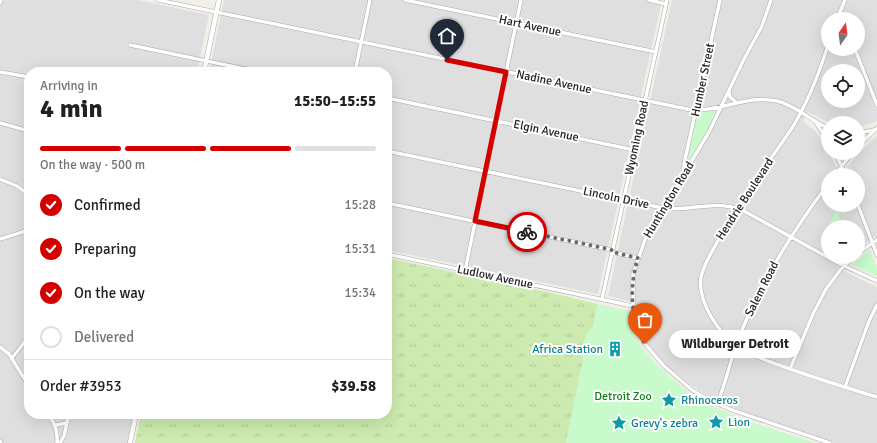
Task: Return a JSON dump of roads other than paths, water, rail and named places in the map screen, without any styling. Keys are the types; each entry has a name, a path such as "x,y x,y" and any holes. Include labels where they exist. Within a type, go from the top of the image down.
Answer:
{"street":[{"name":"Nadine Avenue","path":"158,0 645,101 696,110 710,110 736,102 749,100 774,100 787,105 821,125"},
{"path":"205,67 219,0"},
{"path":"356,67 370,0"},
{"name":"Hart Avenue","path":"405,0 656,52"},
{"path":"465,271 521,0"},
{"path":"649,0 667,2"},
{"name":"Humber Street","path":"686,171 684,168 720,0"},
{"name":"Huntington Road","path":"771,0 762,26 743,61 709,132 692,163 646,237 638,258 632,282 633,306 638,331 645,344 664,366 692,390 717,404 748,416 830,443"},
{"path":"840,12 845,0"},
{"name":"Wyoming Road","path":"602,299 667,2"},
{"path":"130,45 236,67"},
{"name":"Hendrie Boulevard","path":"824,56 812,90 801,113 736,208 712,250 704,268 701,282 703,299 710,315 724,334 736,346 751,354 790,369 877,397"},
{"path":"858,56 877,105"},
{"path":"0,72 24,76"},
{"path":"728,92 732,100 736,102"},
{"name":"Elgin Avenue","path":"392,99 634,150"},
{"path":"0,123 24,130"},
{"path":"816,123 821,130"},
{"path":"865,131 876,129"},
{"path":"865,139 876,129"},
{"name":"Lincoln Drive","path":"392,151 663,208 675,209 718,204 736,208 844,266 877,281"},
{"path":"686,159 692,163"},
{"path":"839,160 842,166 847,160"},
{"path":"0,180 13,184 24,192"},
{"name":"Salem Road","path":"717,404 736,346 757,295 790,237 821,194"},
{"path":"670,199 672,206 675,209"},
{"path":"392,204 612,251 638,258"},
{"path":"861,212 877,255"},
{"path":"0,239 24,232"},
{"path":"865,248 877,240"},
{"name":"Ludlow Avenue","path":"392,255 633,306"},
{"path":"790,369 813,314 826,289 844,266"},
{"path":"845,387 869,321 877,305"},
{"path":"12,358 24,343"},
{"path":"0,347 12,358 24,378"},
{"path":"52,419 56,425 59,443"},
{"path":"59,443 64,436 67,419"},
{"path":"130,443 135,419"},
{"path":"56,425 66,423"}],"place":[{"name":"Wildburger Detroit","path":"645,344"},
{"name":"Africa Station","path":"615,349"},
{"name":"Rhinoceros","path":"669,400"},
{"name":"Lion","path":"716,422"},
{"name":"Grevy's zebra","path":"619,423"}],"park label":[{"name":"Detroit Zoo","path":"623,396"}]}
